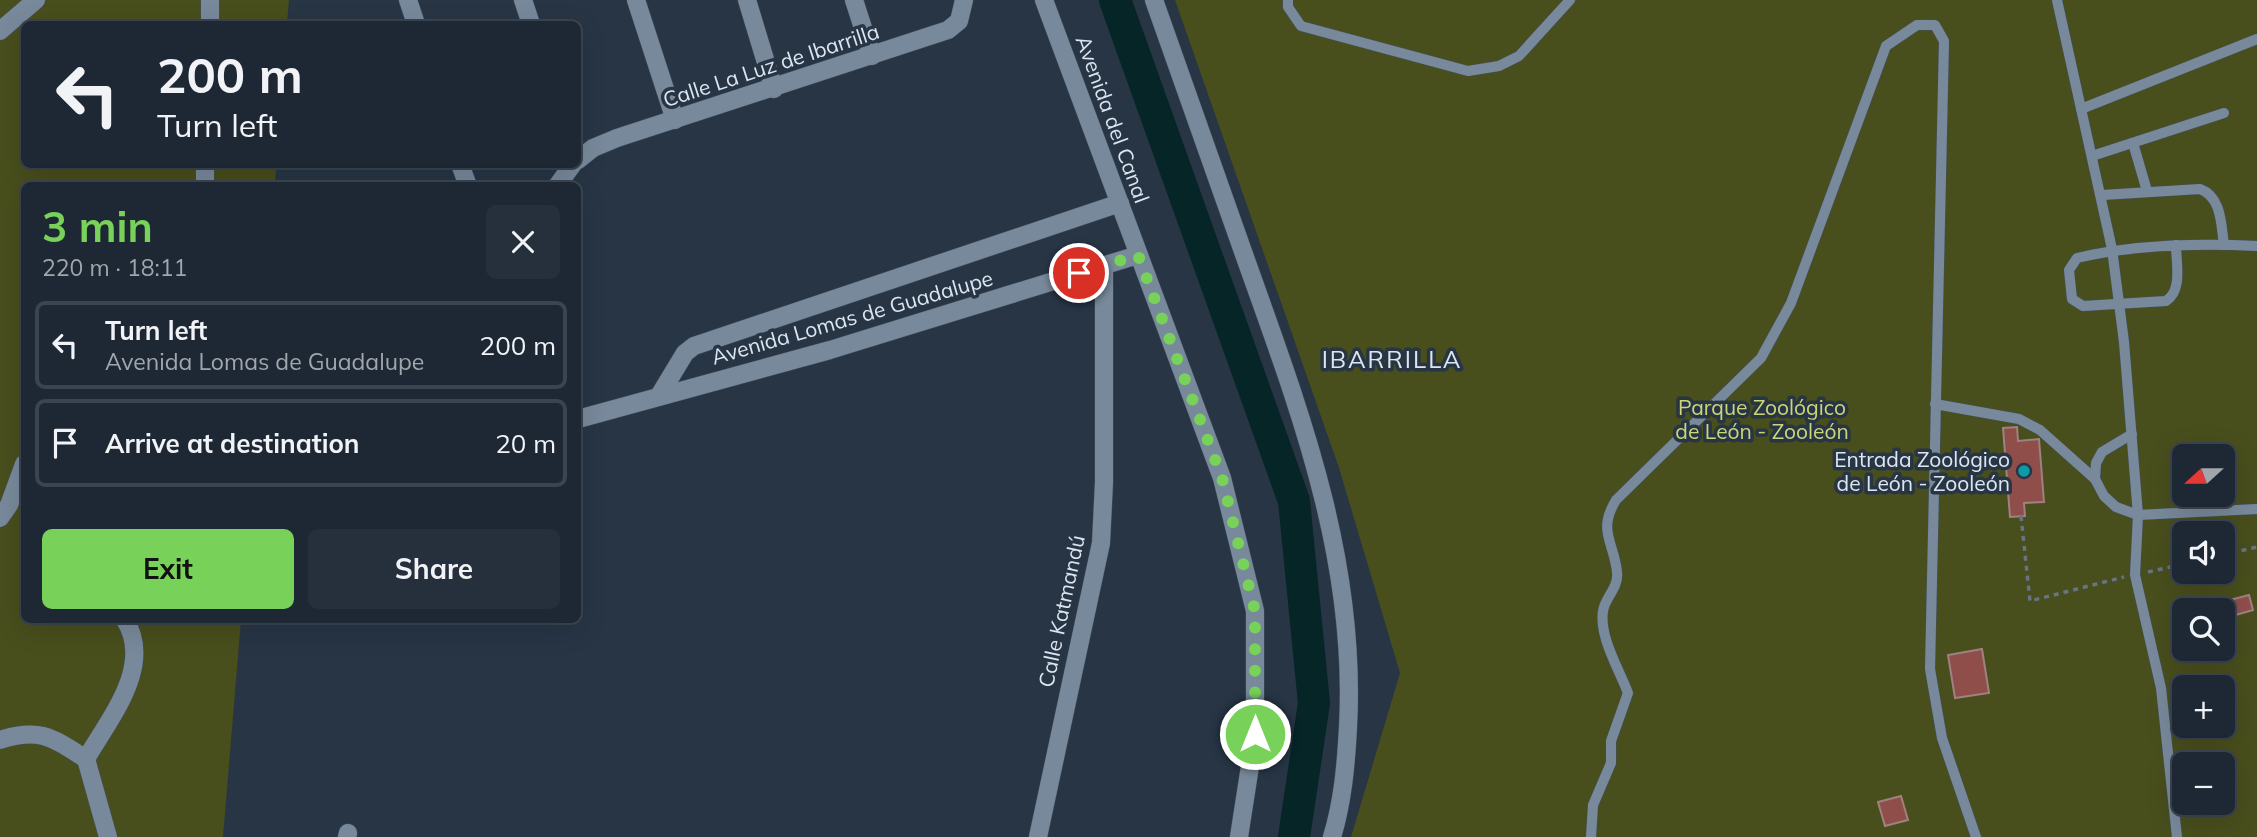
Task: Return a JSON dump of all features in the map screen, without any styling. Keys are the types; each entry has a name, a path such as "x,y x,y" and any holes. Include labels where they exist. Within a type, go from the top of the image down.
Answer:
{"street":[{"path":"0,31 36,0"},
{"path":"210,21 211,0"},
{"path":"408,0 415,21"},
{"path":"523,0 530,21"},
{"path":"636,0 675,120"},
{"path":"747,0 775,89"},
{"path":"854,0 872,56"},
{"name":"Calle La Luz de Ibarrilla","path":"581,158 593,148 948,30 959,21 964,0"},
{"name":"Avenida del Canal","path":"1044,0 1222,478 1255,611 1255,734 1239,837"},
{"path":"1154,0 1308,436 1329,518 1347,610 1351,685 1346,767 1332,837"},
{"path":"659,396 685,353 694,346 1120,203"},
{"name":"Avenida Lomas de Guadalupe","path":"581,418 830,350 1138,255"},
{"name":"Calle Katmandú","path":"1038,837 1101,543 1104,482 1104,265"},
{"path":"0,518 9,505 21,472"},
{"path":"86,759 127,689 135,660 132,631 127,623"},
{"path":"0,740 33,732 52,737 86,759 105,836"}],"lane":[{"path":"1288,0 1288,6 1301,26 1468,71 1499,66 1519,56 1570,0"},
{"path":"2057,0 2112,249 2138,515 2135,575 2161,688 2177,837"},
{"path":"1591,837 1593,805 1611,763 1611,741 1628,693 1602,626 1603,608 1615,588 1618,573 1607,533 1607,515 1616,500 1761,358 1790,303 1886,47 1917,25 1935,25 1944,41 1930,669 1942,738 1976,837"},
{"path":"2081,108 2257,39"},
{"path":"2092,156 2224,113"},
{"path":"2133,143 2147,191"},
{"path":"2102,195 2200,189 2210,192 2217,203 2224,245"},
{"path":"2176,245 2177,288 2174,296 2166,301 2119,306 2083,306 2072,299 2069,271 2077,258 2112,249 2176,245 2257,246"},
{"path":"1935,404 2019,419 2040,430 2095,479 2104,496 2116,507 2138,515 2257,509"},
{"path":"2095,479 2096,463 2102,452 2132,434"}],"path":[{"path":"2021,516 2031,601 2172,567"},
{"path":"2235,552 2257,547"}],"green space":[{"path":"0,0 289,0 287,21 21,21 21,168 276,168 275,182 21,182 21,623 241,623 223,837 0,837"},
{"name":"Parque Zoológico de León - Zooleón","path":"1175,0 2257,0 2257,837 1351,837 1400,673 1339,468"}],"building":[{"name":"Entrada Zoológico de León - Zooleón","path":"2017,427 2018,441 2039,439 2044,502 2024,503 2025,516 2010,517 2003,428"},
{"path":"2249,595 2253,610 2235,615 2235,599"},
{"path":"1982,649 1989,693 1955,698 1948,655"},
{"path":"1901,796 1908,820 1885,826 1878,802"}],"waterway":[{"path":"1115,0 1294,501 1314,703 1294,837"}],"place":[{"name":"Entrada Zoológico de León - Zooleón","path":"2024,471"}],"district":[{"name":"IBARRILLA","path":"1392,359"}],"route":[{"path":"1079,273 1138,255 1222,478 1255,611 1255,734"}]}
